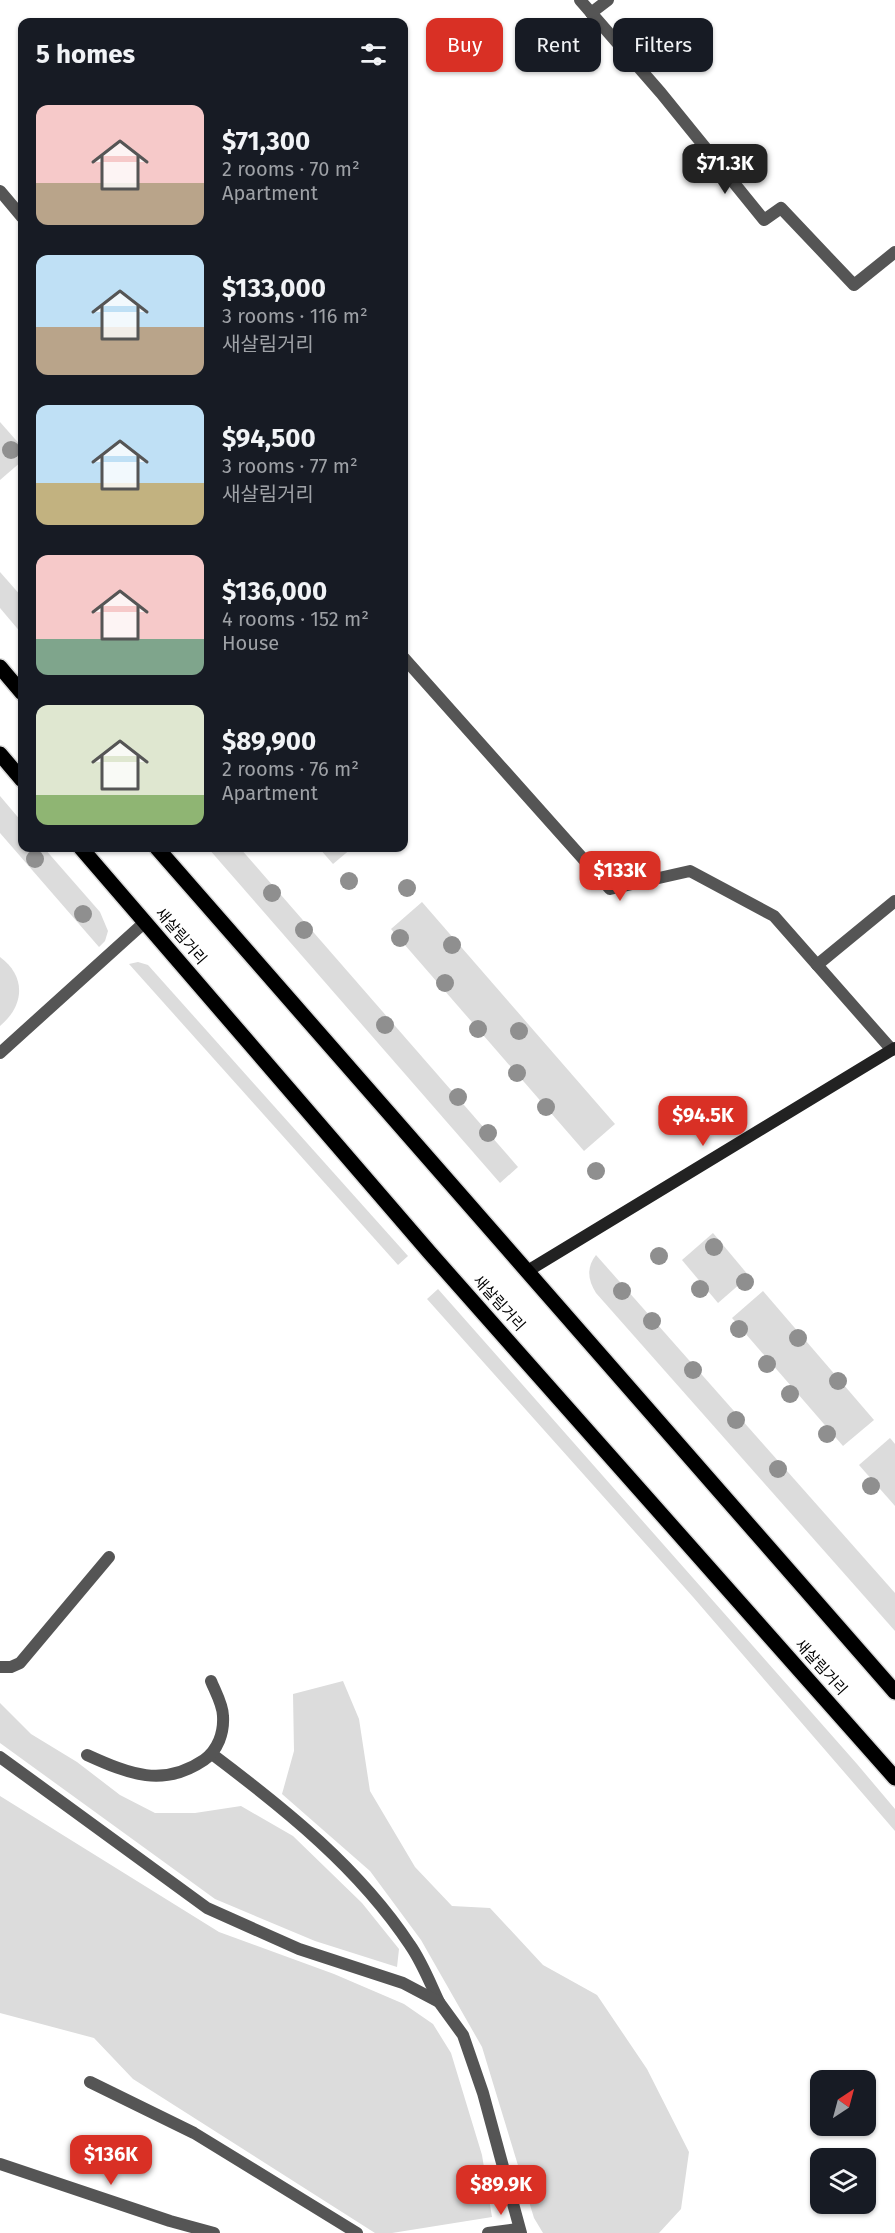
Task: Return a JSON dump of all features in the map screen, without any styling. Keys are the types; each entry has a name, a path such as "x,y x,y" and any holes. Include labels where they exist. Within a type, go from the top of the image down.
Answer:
{"main road":[{"path":"0,667 18,688"},
{"path":"0,754 18,775"},
{"name":"새살림거리","path":"84,852 430,1253 895,1778"},
{"path":"160,852 895,1692"}],"street":[{"path":"580,0 661,93 764,220 781,208 854,285 895,252"},
{"path":"591,13 608,0"},
{"path":"0,191 18,212"},
{"path":"408,662 610,889 690,870 774,916 894,1049 526,1272"},
{"path":"817,964 895,901"},
{"path":"0,1053 145,922"},
{"path":"0,1667 11,1667 20,1663 109,1557"},
{"path":"87,1755 117,1768 145,1775 176,1775 213,1754 221,1738 223,1714 211,1681"},
{"path":"213,1754 266,1795 362,1882 411,1946 439,2002 463,2035 483,2093 519,2231 488,2233"},
{"path":"0,1758 207,1908 299,1949 403,1983 439,2002"},
{"path":"90,2082 194,2133 357,2233"},
{"path":"0,2164 170,2222 214,2233"}],"shaded area":[{"path":"0,422 18,442 18,464 0,480"},
{"path":"0,572 18,592 18,629 0,608"},
{"path":"0,796 18,817 18,852 48,852 100,912 108,931 105,941 99,947 0,833"},
{"path":"211,852 243,852 518,1167 500,1183"},
{"path":"322,852 347,852 333,864"},
{"path":"422,902 615,1124 584,1151 391,929"},
{"path":"0,957 14,973 19,991 14,1009 0,1026"},
{"path":"138,962 148,965 408,1256 398,1265 129,964"},
{"path":"713,1233 749,1276 718,1303 682,1260"},
{"path":"596,1255 895,1593 895,1631 596,1293 591,1283 589,1269"},
{"path":"438,1289 895,1809 895,1831 693,1597 427,1299"},
{"path":"763,1291 874,1420 843,1446 732,1318"},
{"path":"890,1438 895,1444 895,1506 859,1465"},
{"path":"343,1681 359,1719 370,1791 415,1867 452,1906 490,1908 543,1965 597,1995 647,2069 689,2152 681,2209 659,2233 543,2233 534,2218 482,2047 421,1940 370,1871 282,1794 294,1751 293,1694"},
{"path":"0,1703 31,1734 77,1762 120,1795 155,1813 195,1813 241,1806 293,1836 362,1903 399,1949 397,1967 315,1941 215,1899 0,1743"},
{"path":"0,1796 219,1932 334,1974 404,2004 433,2024 451,2053 482,2155 492,2217 392,2233 375,2233 133,2079 94,2038 0,2013"}]}
